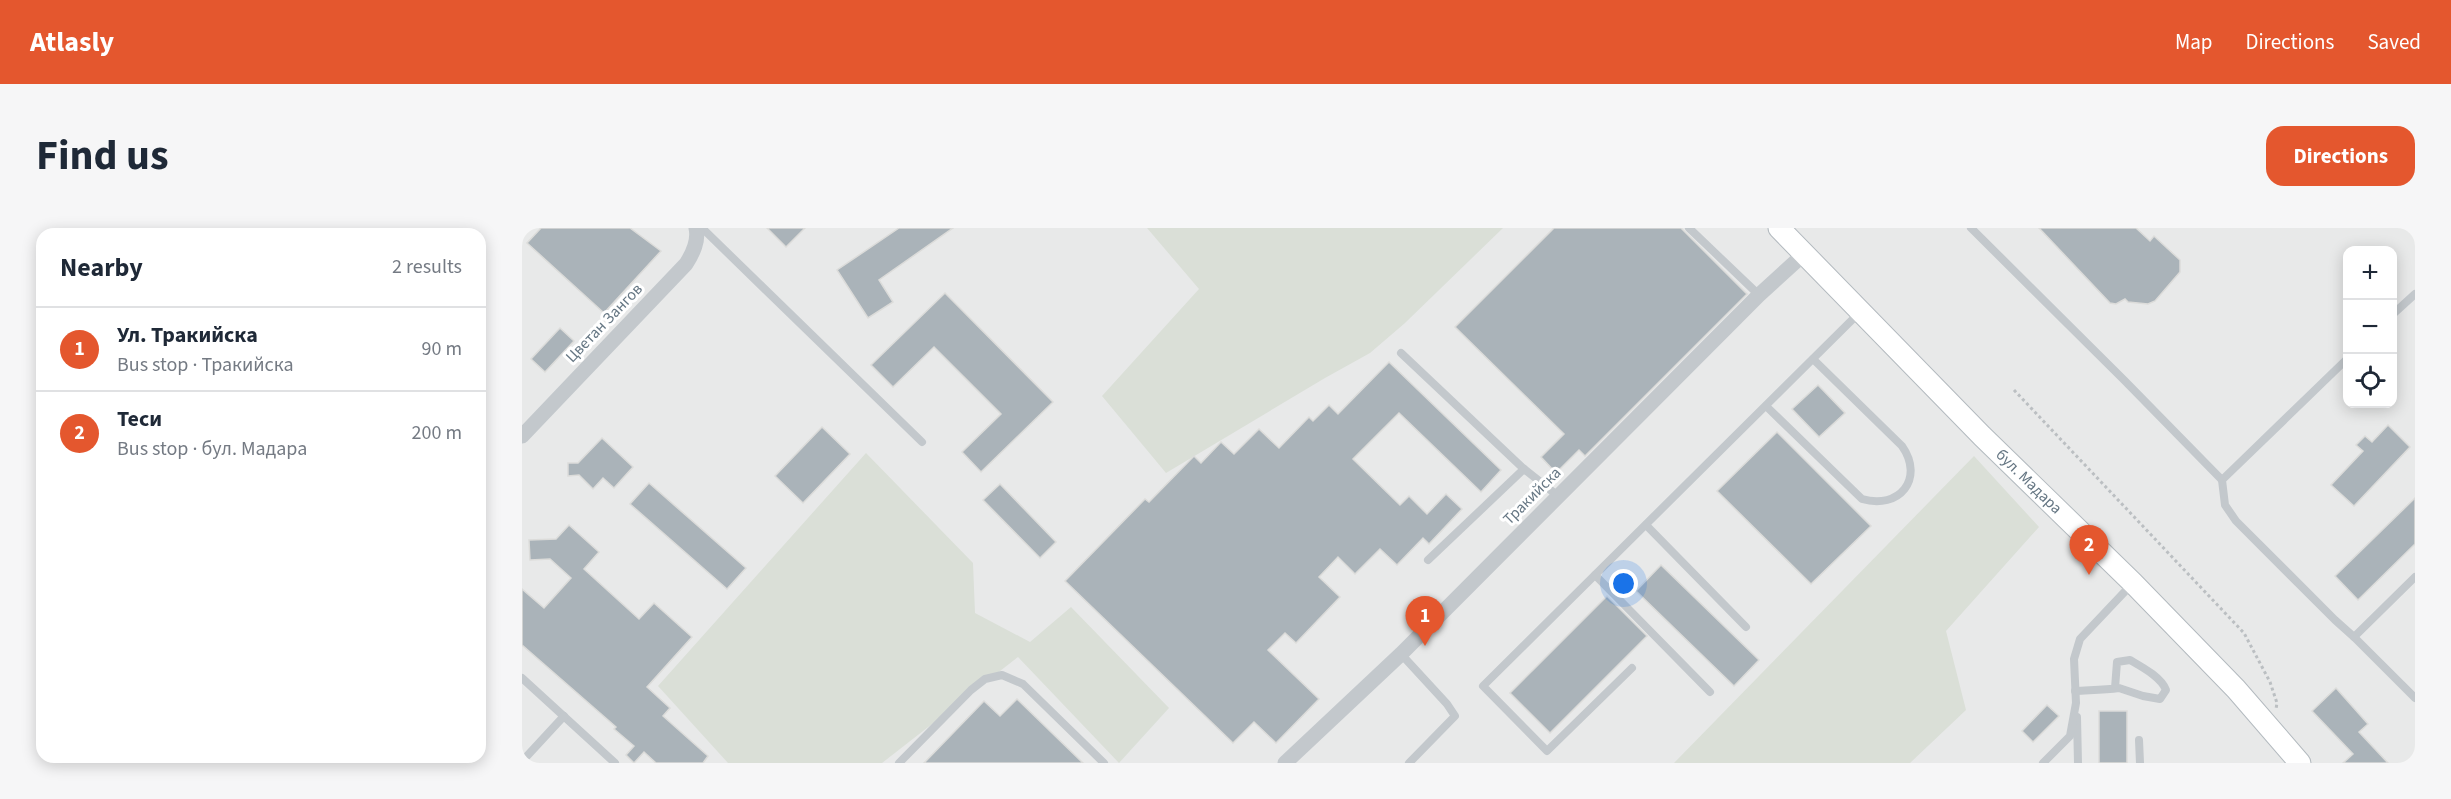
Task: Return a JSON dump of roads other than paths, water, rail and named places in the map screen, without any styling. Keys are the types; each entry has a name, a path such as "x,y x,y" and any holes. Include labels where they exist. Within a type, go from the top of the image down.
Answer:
{"main road":[{"name":"бул. Мадара","path":"1779,228 2062,516 2133,583 2236,689 2300,763"}],"street":[{"name":"Цветан Зангов","path":"522,436 686,264 694,251 696,228"},
{"name":"Тракийска","path":"1285,763 1401,654 1759,295 1804,254"}],"lane":[{"path":"702,228 922,442"},
{"path":"1689,228 1759,295"},
{"path":"1971,228 2222,480 2225,505 2236,521 2415,698"},
{"path":"2397,310 2415,294"},
{"path":"1632,668 1547,751 1483,686 1860,312"},
{"path":"1401,353 1524,469 1558,496"},
{"path":"1766,406 1862,499 1885,502 1895,498 1904,490 1911,472 1911,463 1902,446 1813,359"},
{"path":"2222,480 2343,363"},
{"path":"1428,560 1524,469"},
{"path":"1646,525 1746,627"},
{"path":"1595,575 1710,692"},
{"path":"2354,637 2415,577"},
{"path":"2078,763 2074,659 2080,639 2133,583"},
{"path":"1401,654 1447,704 1455,716 1409,763"},
{"path":"2075,691 2115,688 2160,699 2166,690 2151,674 2130,660 2117,662 2115,688"},
{"path":"899,763 971,690 985,680 1002,675 1023,684 1104,763"},
{"path":"522,678 615,763"},
{"path":"2043,763 2070,736 2076,703"},
{"path":"526,756 564,716"},
{"path":"2139,740 2140,763"}],"place":[{"name":"Теси","path":"2089,575"},
{"name":"Ул. Тракийска","path":"1425,646"}]}
